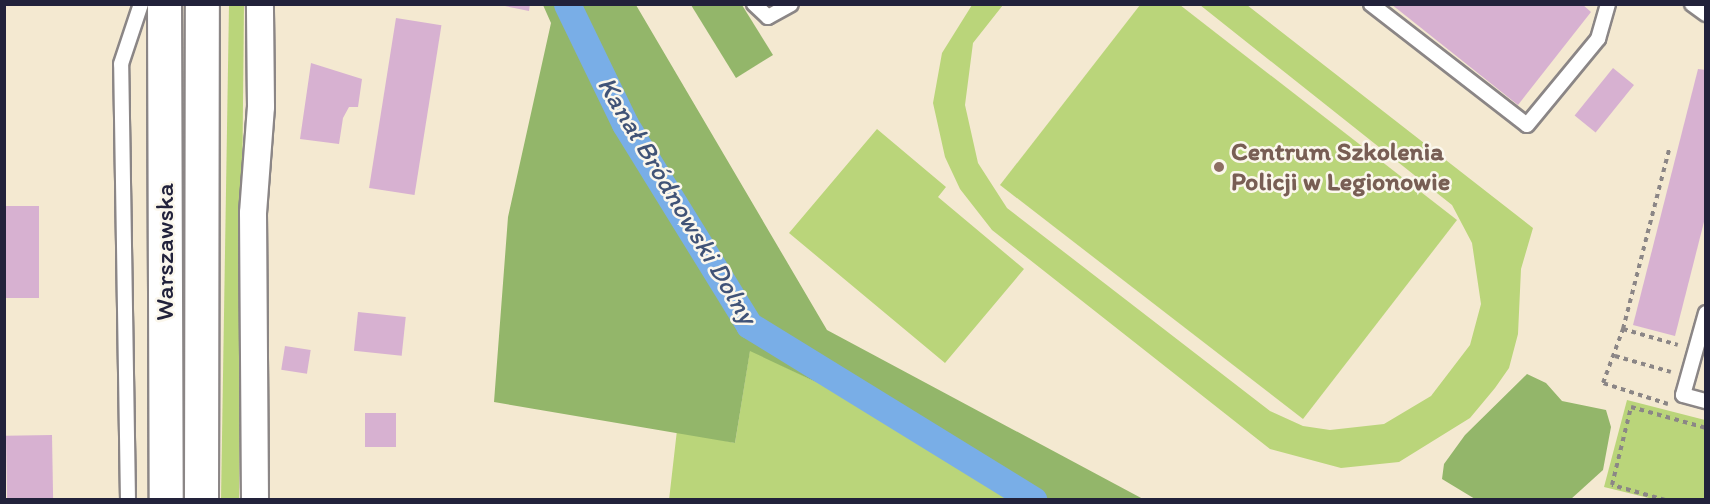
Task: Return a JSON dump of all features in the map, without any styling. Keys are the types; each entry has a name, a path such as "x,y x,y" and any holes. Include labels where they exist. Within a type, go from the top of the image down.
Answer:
{"main road":[{"name":"Warszawska","path":"164,4 166,500"},
{"name":"Warszawska","path":"201,500 202,4"}],"street":[{"path":"255,500 253,213 261,107 260,4"}],"lane":[{"path":"128,500 121,64 141,4"},
{"path":"754,4 768,17 791,4"},
{"path":"1371,4 1527,125 1598,39 1608,4"},
{"path":"1692,4 1706,14"},
{"path":"1706,313 1683,395 1706,401"}],"path":[{"path":"1669,150 1623,329 1615,356 1603,383 1678,408"},
{"path":"1623,329 1685,346 1683,354"},
{"path":"1615,356 1666,373 1679,366"},
{"path":"1665,500 1612,485 1631,406 1706,428"},
{"path":"1685,423 1687,415"}],"green space":[{"path":"244,4 239,499 221,500 229,5"},
{"path":"543,5 636,5 827,330 1143,499 1011,499 820,384 750,351 735,443 494,402 508,217 551,23"},
{"path":"691,5 742,5 773,55 736,78"},
{"path":"972,5 1003,5 973,43 965,105 978,163 1007,208 1270,411 1303,426 1330,430 1384,424 1431,396 1470,345 1481,304 1472,243 1452,205 1200,5 1247,5 1533,228 1521,269 1518,334 1509,368 1495,388 1470,418 1399,462 1341,468 1270,449 992,230 960,189 945,157 933,103 942,53"},
{"path":"1140,5 1180,5 1457,220 1303,419 1000,185"},
{"path":"877,129 946,187 938,197 1024,269 945,363 789,233"},
{"path":"750,350 820,384 1011,499 669,500 677,430 735,443"},
{"path":"1527,374 1546,383 1562,401 1606,410 1611,427 1603,470 1571,499 1475,499 1442,479 1444,464 1465,435"},
{"path":"1627,400 1705,420 1705,499 1653,499 1604,487"}],"building":[{"path":"495,4 530,4 529,11"},
{"path":"1391,4 1582,4 1591,12 1518,105"},
{"path":"396,18 441,25 415,195 369,188"},
{"path":"311,63 362,79 358,107 349,107 343,118 339,144 300,139"},
{"path":"1613,68 1634,85 1596,132 1575,115"},
{"path":"1698,69 1706,70 1706,214 1675,336 1633,325"},
{"path":"4,206 39,206 39,298 4,298"},
{"path":"358,312 406,317 402,356 354,351"},
{"path":"285,346 311,350 307,374 281,370"},
{"path":"365,413 396,413 396,447 365,447"},
{"path":"52,435 53,500 7,500 6,436"}],"waterway":[{"name":"Kanał Bródnowski Dolny","path":"567,4 625,124 749,325 1034,500"}],"place":[{"name":"Centrum Szkolenia Policji w Legionowie","path":"1219,167"}]}
